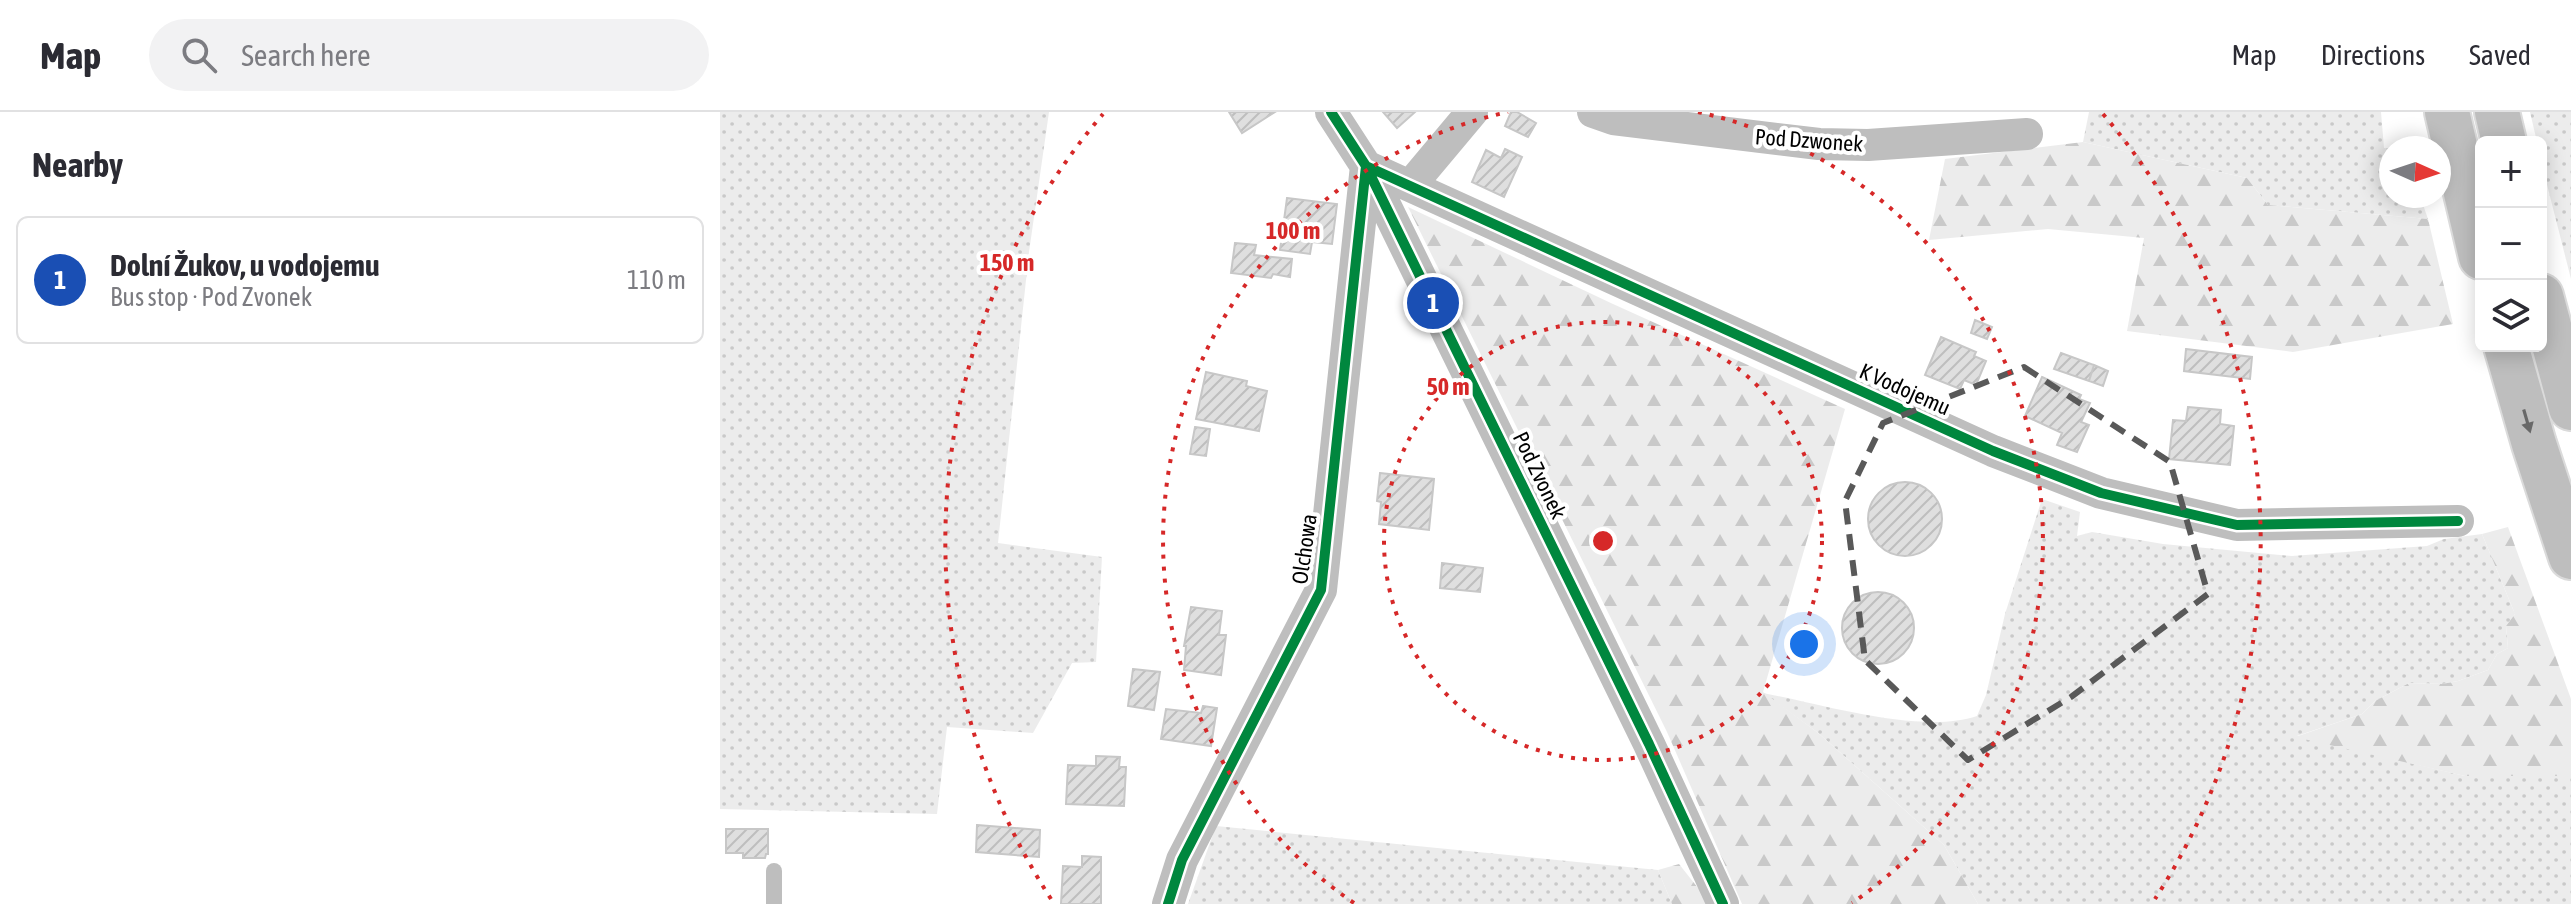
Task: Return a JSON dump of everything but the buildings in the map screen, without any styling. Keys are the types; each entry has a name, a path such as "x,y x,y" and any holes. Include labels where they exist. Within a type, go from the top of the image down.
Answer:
{"highway":[{"path":"2447,112 2475,231"},
{"path":"2497,112 2503,136"},
{"path":"2547,318 2571,408"},
{"path":"2508,352 2571,557"}],"street":[{"name":"Pod Zvonek","path":"1331,112 1366,166 1649,744 1723,904"},
{"path":"1410,186 1472,112"},
{"name":"Pod Dzwonek","path":"1593,112 1613,119 1819,144 1868,145 2027,134"},
{"name":"K Vodojemu","path":"1366,166 1993,451 2101,493 2237,525 2458,521"},
{"name":"Olchowa","path":"1168,904 1182,860 1321,590 1366,166"}],"lane":[{"path":"774,871 774,904"}],"highlighted area":[{"path":"2024,367 2170,462 2208,594 2071,697 1968,760 1865,660 1845,501 1883,423"}],"green space":[{"path":"720,112 1049,112 1029,252 998,543 1102,557 1096,662 1072,663 1033,733 947,727 937,814 720,809"},
{"path":"2089,112 2381,112 2383,136 2379,136 2379,208 2424,208 2428,219 2268,205 2247,178 2083,142"},
{"path":"2530,112 2571,112 2571,279 2547,185 2547,136 2536,136"},
{"path":"2083,142 2247,178 2268,205 2428,219 2453,324 2293,352 2127,331 2144,238 2048,229 1929,240 1945,159"},
{"path":"1408,207 1845,409 1763,692 1817,732 1944,845 1978,904 1742,904 1667,732"},
{"path":"2042,499 2080,512 2077,536 2092,532 2163,544 2292,556 2427,546 2444,539 2482,534 2515,614 2506,626 2508,648 2497,654 2488,670 2442,684 2409,683 2375,701 2362,714 2297,736 2465,776 2571,776 2571,904 1978,904 1944,845 1817,732 1763,693 1900,720 1954,721 1977,716 1986,695 2005,614"},
{"path":"2508,527 2571,699 2571,776 2465,776 2295,737 2362,714 2375,701 2409,683 2442,684 2488,670 2497,654 2508,648 2506,626 2515,614 2482,534"},
{"path":"1216,826 1658,870 1672,904 1188,904"},
{"path":"1679,864 1708,904 1672,904 1658,870"}],"cycle path":[{"path":"1331,112 1366,166 1649,744 1723,904"},
{"path":"1168,904 1182,860 1321,590 1366,166 1993,451 2101,493 2237,525 2458,521"}],"place":[{"name":"Dolní Žukov, u vodojemu","path":"1433,303"}]}
